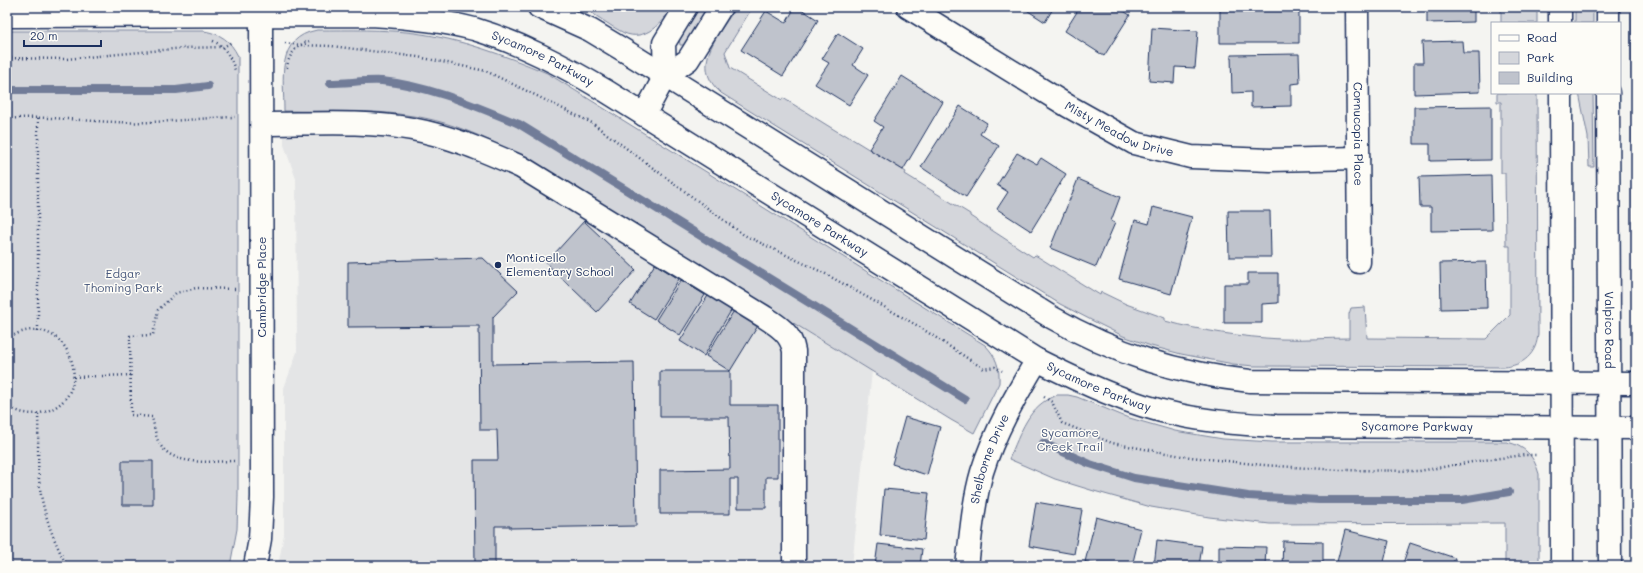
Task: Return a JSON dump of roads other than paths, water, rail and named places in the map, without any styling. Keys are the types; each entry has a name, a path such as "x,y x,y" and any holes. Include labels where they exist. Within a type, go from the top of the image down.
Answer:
{"main road":[{"path":"539,7 590,30 1051,317 1096,341 1154,363 1189,372 1250,381 1562,384 1636,383"},
{"path":"665,76 664,43 686,7"},
{"path":"644,115 665,76 688,60 721,7"},
{"name":"Misty Meadow Drive","path":"908,7 1068,106 1134,143 1191,156 1270,160 1358,158"},
{"name":"Cornucopia Place","path":"1357,7 1359,262"},
{"path":"1560,7 1560,22"},
{"path":"1608,7 1608,22"},
{"name":"Sycamore Parkway","path":"7,16 262,11 415,18 473,29 517,44 558,63 606,91 1038,360 1085,384 1138,404 1179,415 1229,424 1276,426 1636,428"},
{"name":"Cambridge Place","path":"255,566 260,539 262,497 262,11"},
{"path":"1561,94 1562,566"},
{"name":"Valpico Road","path":"1608,94 1610,566"},
{"path":"262,124 370,124 411,128 449,137 483,149 521,167 763,316 780,328 789,336 793,343 794,351 794,566"},
{"name":"Shelborne Drive","path":"967,566 974,506 982,473 991,446 1021,387 1038,360"}],"waterway":[{"path":"330,83 382,81 417,87 486,110 519,124 965,399"},
{"path":"7,90 176,90 208,86"},
{"path":"1043,443 1090,464 1134,478 1248,496 1319,500 1462,500 1509,492"}],"place":[{"name":"Monticello Elementary School","path":"498,265"}],"park label":[{"name":"Edgar Thoming Park","path":"123,281"},
{"name":"Sycamore Creek Trail","path":"1070,440"}]}
